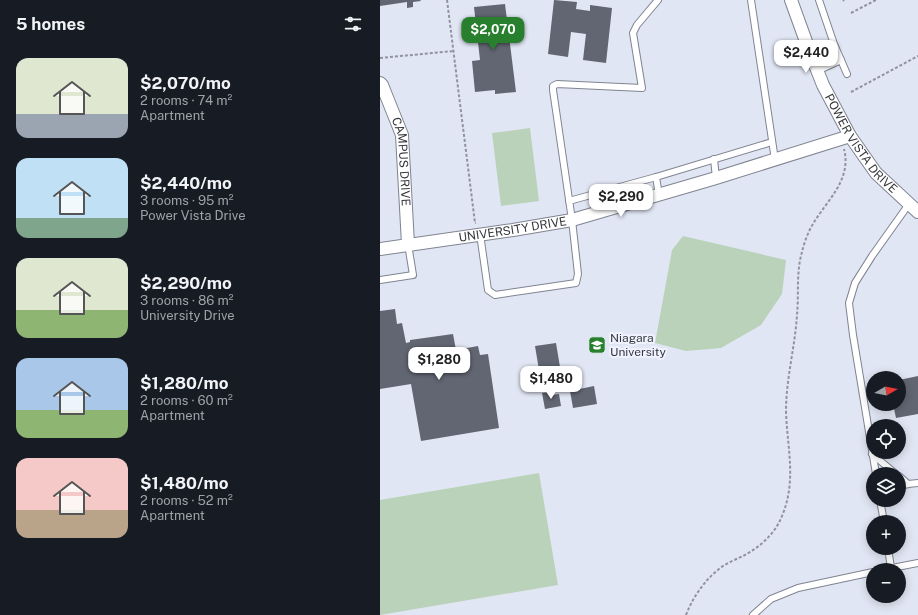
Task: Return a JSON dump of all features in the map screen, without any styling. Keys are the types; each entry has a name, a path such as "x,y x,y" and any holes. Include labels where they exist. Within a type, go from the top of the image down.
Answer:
{"street":[{"name":"POWER VISTA DRIVE","path":"791,0 823,85 850,136 876,173 914,208"},
{"name":"CAMPUS DRIVE","path":"380,83 402,135 408,244"},
{"name":"UNIVERSITY DRIVE","path":"380,249 481,228 513,230 572,220 716,178 850,136"}],"lane":[{"path":"481,228 488,290 495,295 576,283 578,274 572,220 553,90 554,86 557,84 642,88 633,33 637,25 658,0"},
{"path":"751,0 775,160"},
{"path":"819,0 829,32 847,74"},
{"path":"818,72 841,60"},
{"path":"569,201 656,177 772,142"},
{"path":"714,159 716,178"},
{"path":"656,177 659,195"},
{"path":"866,419 853,335 850,303 855,283 872,256 914,208"},
{"path":"380,280 413,275 408,244"},
{"path":"878,459 888,467"},
{"path":"908,484 918,483"},
{"path":"906,565 918,563"},
{"path":"753,615 771,599 798,588 866,573"}],"path":[{"path":"447,0 475,223 481,228"},
{"path":"850,14 876,0"},
{"path":"380,58 454,51"},
{"path":"851,92 918,56"},
{"path":"686,615 689,606 704,583 719,569 754,550 769,537 782,516 791,480 786,412 788,380 796,331 799,267 802,252 813,224 833,196 846,170 844,148"}],"green space":[{"path":"530,128 539,201 501,206 492,133"},
{"path":"683,236 786,260 782,294 761,325 721,348 686,351 655,343 672,250"},
{"path":"539,473 558,585 380,615 380,500"}],"building":[{"path":"380,0 421,1 413,2 413,7 407,8 407,2 380,6"},
{"path":"554,0 577,2 576,9 590,11 590,5 612,8 606,63 583,60 586,34 571,32 568,57 548,54"},
{"path":"505,4 516,92 495,94 495,90 475,92 472,61 480,60 474,7"},
{"path":"395,309 397,324 402,323 406,343 410,342 410,340 453,334 456,350 478,346 480,355 488,354 499,428 421,441 411,384 380,389 380,311"},
{"path":"556,343 561,373 540,376 535,346"},
{"path":"918,376 918,414 896,418 894,411 906,411 906,379"},
{"path":"594,386 597,404 573,408 570,391"},
{"path":"552,392 552,395 559,394 561,406 545,409 542,393"}],"place":[{"name":"Niagara University","path":"597,345"}]}
